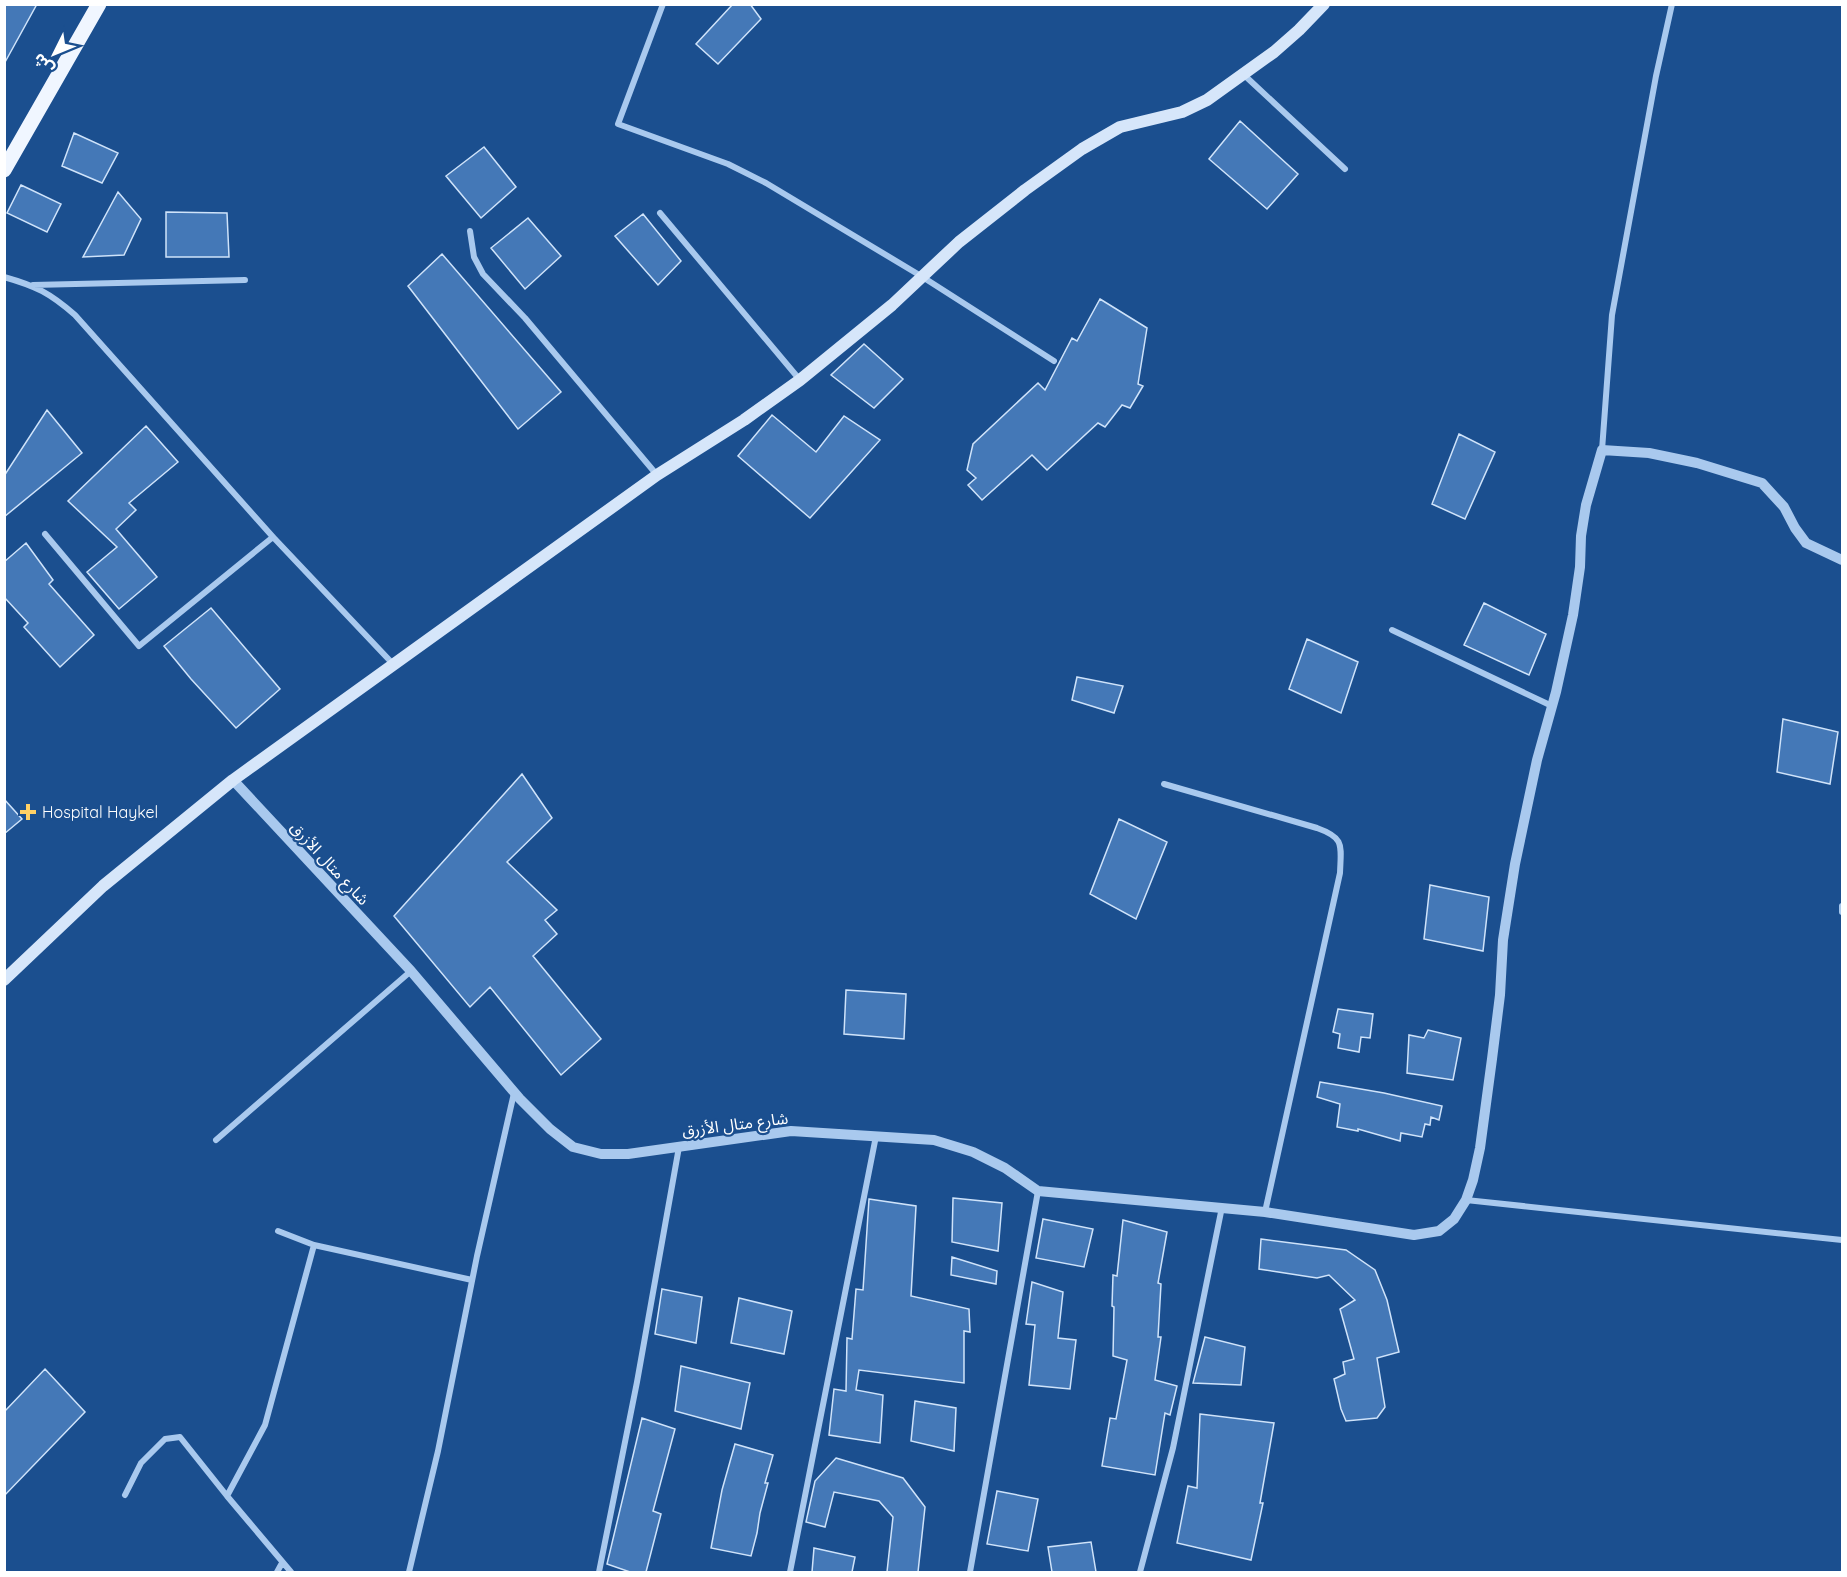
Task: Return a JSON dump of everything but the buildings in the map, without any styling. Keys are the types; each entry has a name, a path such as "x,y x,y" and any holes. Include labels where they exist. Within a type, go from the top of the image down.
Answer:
{"main road":[{"path":"4,170 99,4"},
{"path":"4,980 103,886 233,780 657,475 744,420 800,380 892,305 959,242 1025,190 1082,149 1120,127 1182,112 1207,99 1299,30 1324,4"}],"street":[{"path":"663,4 618,124 728,164 766,183 921,276 1054,361"},
{"path":"970,1572 1038,1191 1265,1212 1414,1235 1439,1231 1454,1219 1466,1200 1480,1148 1500,995 1503,940 1515,864 1537,760 1573,615 1586,505 1602,450 1612,315 1656,76 1672,4"},
{"path":"1243,74 1345,169"},
{"path":"660,213 800,380"},
{"path":"470,231 474,257 483,273 525,318 657,475"},
{"path":"4,277 32,285 54,296 75,315 273,537 394,666"},
{"path":"32,285 245,280"},
{"path":"1602,450 1649,453 1697,463 1762,483 1784,507 1806,543 1842,560"},
{"path":"45,534 139,646 273,537"},
{"path":"1392,630 1552,706"},
{"name":"شارع متال الأزرق","path":"233,780 411,971 514,1092 550,1129 573,1147 601,1154 628,1154 791,1131 934,1140 973,1152 1005,1168 1038,1191"},
{"path":"1164,784 1317,828 1336,836 1340,842 1340,873 1265,1212"},
{"path":"1842,906 1842,912"},
{"path":"216,1140 411,971"},
{"path":"409,1572 438,1451 472,1280 514,1092"},
{"path":"790,1572 876,1136"},
{"path":"600,1572 637,1383 679,1147"},
{"path":"1466,1200 1842,1240"},
{"path":"1140,1572 1173,1449 1222,1207"},
{"path":"278,1231 314,1245 472,1280"},
{"path":"227,1496 265,1425 314,1245"},
{"path":"125,1495 141,1463 165,1439 180,1437 291,1572"},
{"path":"277,1572 282,1563"}],"place":[{"name":"Hospital Haykel","path":"28,812"}]}
